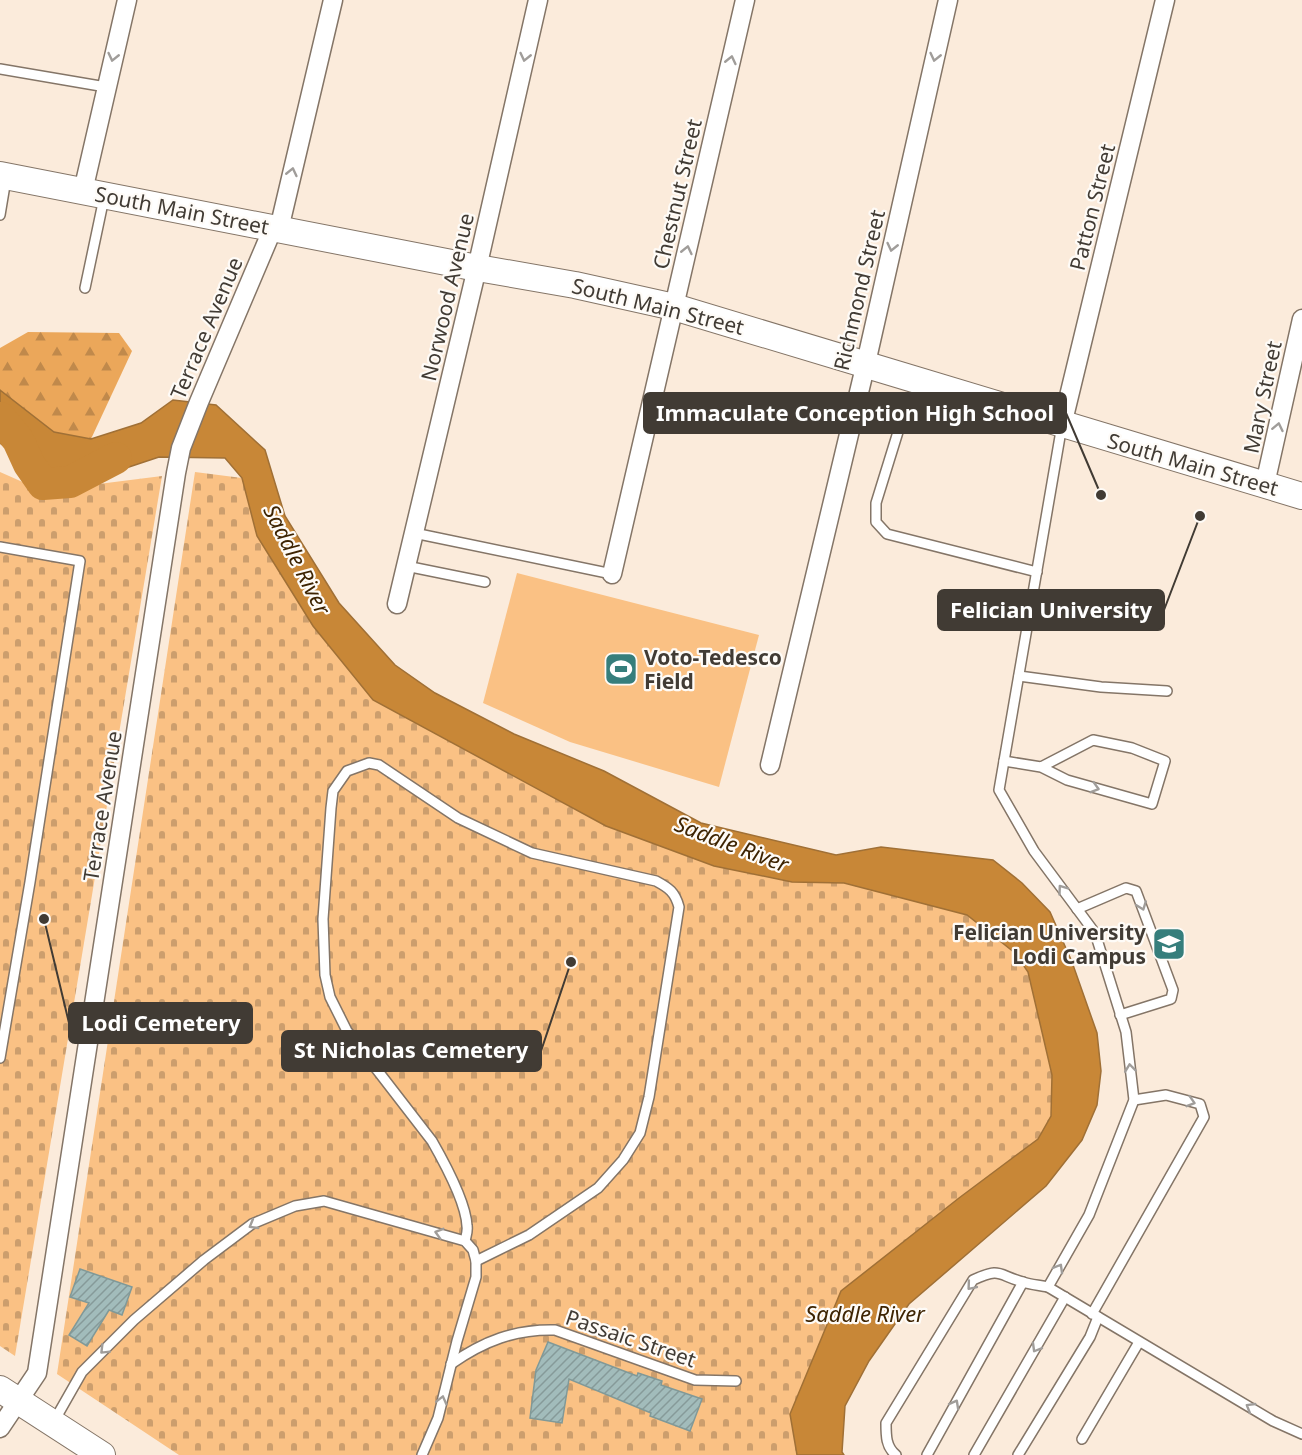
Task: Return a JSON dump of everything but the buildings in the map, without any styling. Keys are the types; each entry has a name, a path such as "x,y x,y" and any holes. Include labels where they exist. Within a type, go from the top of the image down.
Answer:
{"street":[{"path":"94,193 106,87 127,0"},
{"name":"Terrace Avenue","path":"0,1428 9,1395 37,1373 181,448 276,229 333,0"},
{"name":"Norwood Avenue","path":"397,604 538,0"},
{"name":"Chestnut Street","path":"612,574 745,0"},
{"name":"Richmond Street","path":"770,765 866,363 948,0"},
{"name":"Patton Street","path":"1062,425 1165,0"},
{"name":"South Main Street","path":"3,176 575,285 674,307 1302,496"},
{"name":"Mary Street","path":"1265,484 1302,319"},
{"path":"9,1395 102,1455"}],"lane":[{"path":"0,69 106,87"},
{"path":"0,214 3,176"},
{"path":"85,288 94,193"},
{"path":"902,419 876,503 876,522 887,534 1037,572"},
{"path":"1048,1287 1089,1215 1134,1100 1126,1032 1095,933 1034,851 999,790 1062,425"},
{"path":"414,532 612,574"},
{"path":"0,547 80,561 0,1058"},
{"path":"406,566 485,582"},
{"path":"1019,676 1101,687 1167,691"},
{"path":"1005,761 1041,767 1067,780 1152,804 1165,761 1132,748 1093,740 1041,767"},
{"path":"465,1241 468,1227 453,1182 442,1159 432,1142 346,1031 330,997 325,975 323,919 333,791 346,771 369,763 379,765 459,818 532,853 656,881 670,888 676,896 679,907 649,1097 640,1133 623,1160 598,1188 529,1235 476,1261"},
{"path":"1077,909 1126,888 1137,891 1173,990 1171,999 1120,1015"},
{"path":"1018,1455 1090,1337 1095,1316 1204,1117 1200,1104 1166,1095 1134,1100"},
{"path":"52,1423 82,1372 134,1320 204,1260 252,1224 295,1206 324,1202 465,1241 473,1250 476,1277 438,1418 422,1455"},
{"path":"896,1455 892,1452 886,1439 886,1423 973,1280 993,1273 1003,1273 1023,1282 1048,1287 1273,1421 1302,1434"},
{"path":"927,1455 1023,1282"},
{"path":"974,1455 1065,1297"},
{"name":"Passaic Street","path":"451,1364 470,1351 513,1333 555,1330 695,1380 736,1381"},
{"path":"1082,1439 1139,1342"}],"green space":[{"path":"28,332 119,333 132,351 91,439 54,432 0,390 0,348"},
{"path":"0,472 43,491 162,476 15,1356 0,1346"},
{"path":"195,472 242,478 257,536 313,626 373,700 606,826 714,866 792,882 844,883 967,915 1015,953 1028,972 1052,1075 1051,1116 1038,1139 959,1198 790,1414 797,1455 179,1455 57,1374"},
{"name":"Voto-Tedesco Field","path":"517,573 759,635 719,787 570,742 483,703"}],"water":[{"name":"Saddle River","path":"0,390 54,432 91,439 141,423 173,400 216,405 265,450 285,516 339,603 395,665 435,693 514,734 604,771 701,823 836,855 881,847 993,860 1022,883 1050,912 1072,962 1097,1033 1101,1071 1097,1105 1082,1140 1046,1186 909,1304 869,1361 845,1406 842,1452 844,1455 797,1455 790,1414 841,1291 1038,1139 1051,1116 1052,1075 1028,972 1015,953 967,915 844,883 792,882 714,866 606,826 373,700 313,626 257,536 242,478 225,458 159,457 117,471 72,479 38,471 0,443"}],"waterway":[{"name":"Saddle River","path":"0,418 18,440 29,464 43,484 70,482 116,458"}],"place":[{"name":"Immaculate Conception High School","path":"1101,495"},
{"name":"Felician University","path":"1200,516"},
{"name":"Voto-Tedesco Field","path":"621,669"},
{"name":"Lodi Cemetery","path":"44,919"},
{"name":"Felician University Lodi Campus","path":"1169,944"},
{"name":"St Nicholas Cemetery","path":"571,962"}]}
